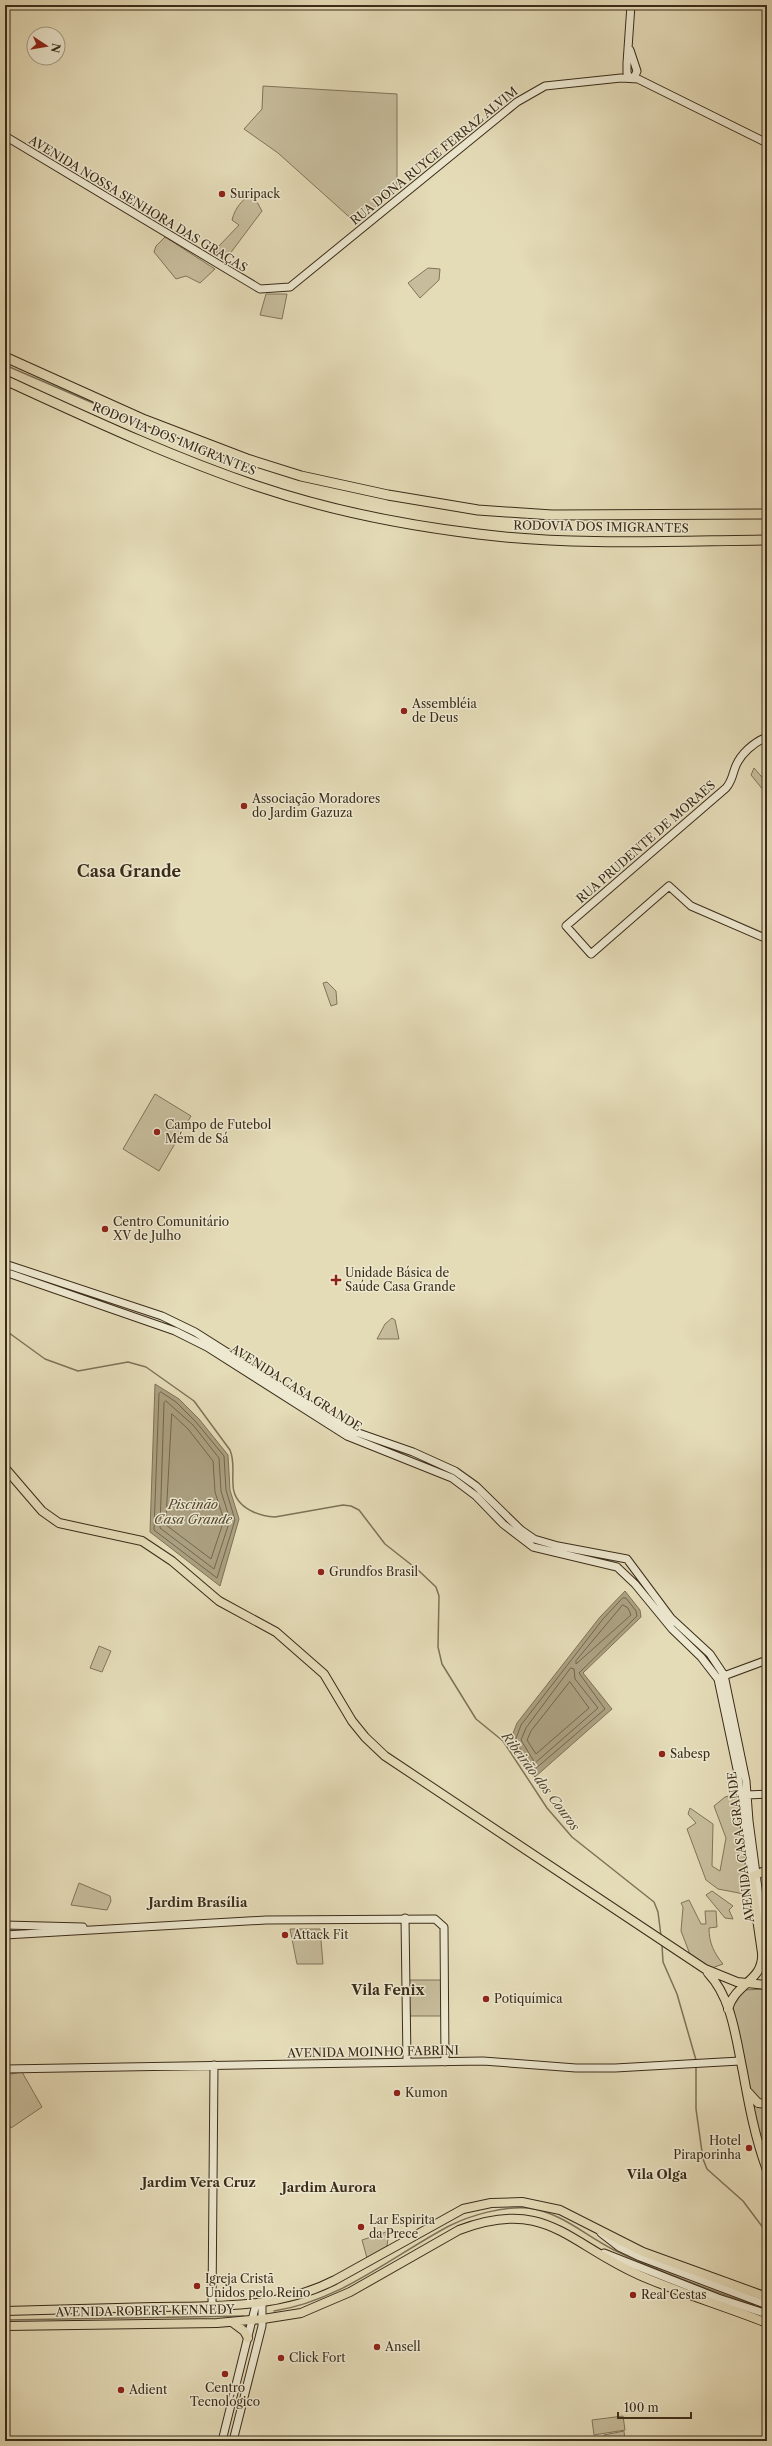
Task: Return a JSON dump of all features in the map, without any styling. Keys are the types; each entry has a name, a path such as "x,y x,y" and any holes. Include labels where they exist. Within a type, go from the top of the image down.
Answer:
{"highway":[{"name":"RODOVIA DOS IMIGRANTES","path":"5,357 145,420 247,459 301,476 388,495 478,510 552,516 767,514"},
{"name":"RODOVIA DOS IMIGRANTES","path":"5,380 131,437 257,486 384,519 478,534 550,540 767,540"}],"main road":[{"path":"629,48 637,73 632,78 627,73 631,5"},
{"path":"608,80 618,74 627,63"},
{"path":"636,67 650,84"},
{"name":"RUA DONA RUYCE FERRAZ ALVIM","path":"260,289 291,286 525,95 544,86 632,78 650,84 767,142"},
{"name":"AVENIDA NOSSA SENHORA DAS GRAÇAS","path":"5,136 260,289"},
{"name":"RUA PRUDENTE DE MORAES","path":"767,737 751,747 738,761 732,780 727,786 566,926 591,954 669,886 691,906 767,939"},
{"name":"AVENIDA CASA GRANDE","path":"5,1264 162,1316 212,1341 350,1430 413,1452 455,1471 476,1486 517,1526 534,1539 558,1546 625,1558 671,1618 710,1654 721,1677 745,1773 762,1960 760,1970 733,1995 728,2009"},
{"name":"AVENIDA CASA GRANDE","path":"5,1272 175,1331 207,1347 346,1436 452,1478 476,1496 504,1524 533,1547 617,1568 635,1584 672,1629 721,1677 767,1956"},
{"path":"5,1468 42,1511 59,1524 142,1541 172,1561 218,1601 276,1632 324,1674 352,1721 365,1738 385,1756 705,1969 746,1984 767,1985"},
{"path":"617,1557 617,1568 629,1563"},
{"path":"721,1677 767,1660"},
{"path":"747,1795 767,1794"},
{"path":"754,1876 767,1870"},
{"path":"405,1918 407,2062"},
{"path":"5,1935 266,1920 432,1918 438,1920 444,1927 445,2062"},
{"path":"5,1925 113,1929"},
{"path":"705,1969 720,1987 728,2009 767,2170"},
{"name":"AVENIDA MOINHO FABRINI","path":"5,2069 407,2062 514,2062 576,2068 692,2065 740,2061"},
{"path":"212,2306 214,2066"},
{"path":"747,2090 758,2103 767,2104"},
{"name":"AVENIDA ROBERT KENNEDY","path":"5,2310 259,2304 302,2295 318,2289 448,2216 479,2205 500,2202 535,2203 572,2215 598,2230 643,2252 767,2297"},
{"name":"AVENIDA ROBERT KENNEDY","path":"5,2326 232,2322 300,2313 326,2303 459,2230 499,2219 520,2218 544,2223 563,2230 640,2275 767,2323"},
{"path":"598,2230 619,2247 656,2263 767,2305"},
{"path":"597,2250 653,2273 767,2314"},
{"path":"233,2441 263,2319 259,2304"},
{"path":"222,2441 252,2320 259,2304"},
{"path":"232,2322 244,2331 248,2338"}],"shaded area":[{"path":"263,86 397,94 397,189 356,223 278,153 244,129 262,109"},
{"path":"252,193 262,211 226,259 216,255 218,247 239,225 232,220 237,208 245,198"},
{"path":"165,237 215,269 200,283 186,276 176,279 154,252 156,246"},
{"path":"428,268 440,269 439,280 420,298 408,283"},
{"path":"266,294 287,294 282,319 260,315"},
{"path":"754,768 767,783 767,796 765,797 764,791 751,775"},
{"path":"327,982 336,991 337,1004 331,1006 323,983"},
{"name":"Campo de Futebol Mém de Sá","path":"155,1094 191,1116 159,1171 123,1149"},
{"path":"392,1318 395,1320 399,1339 377,1339 385,1324"},
{"path":"99,1646 111,1651 102,1672 90,1668"},
{"path":"737,1794 747,1877 744,1894 718,1889 706,1880 687,1829 696,1823 688,1814 690,1808 713,1824 712,1866 720,1871 726,1838 714,1806 725,1797"},
{"path":"79,1883 110,1896 111,1901 107,1910 71,1905"},
{"path":"712,1891 733,1906 729,1910 733,1919 725,1918 706,1895"},
{"path":"689,1900 701,1924 706,1924 705,1911 716,1911 717,1927 709,1928 709,1933 713,1948 723,1964 709,1969 691,1957 681,1931 683,1907 681,1903"},
{"path":"290,1929 320,1929 323,1964 297,1964"},
{"path":"406,1980 445,1980 445,2016 409,2016"},
{"path":"767,1989 767,2161 758,2132 733,2007 734,2002 743,1990"},
{"path":"22,2072 42,2107 11,2128 5,2118 5,2075"},
{"path":"389,2231 387,2246 367,2258 362,2240"},
{"path":"623,2416 625,2430 594,2435 592,2420"},
{"path":"624,2431 625,2441 605,2441 604,2435"}],"water":[{"name":"Piscinão Casa Grande","path":"155,1384 179,1399 199,1419 228,1455 230,1490 239,1519 220,1586 150,1532"},
{"path":"625,1591 640,1610 641,1617 583,1673 612,1709 535,1777 526,1767 510,1741 517,1723 600,1617"}],"waterway":[{"path":"5,365 107,409"},
{"name":"Ribeirão dos Couros","path":"5,1330 45,1359 78,1371 128,1362 146,1367 194,1401 230,1450 233,1463 234,1492 241,1504 253,1512 260,1515 275,1517 343,1505 351,1506 359,1510 385,1544 418,1570 436,1587 439,1596 438,1647 442,1664 476,1719 503,1741 547,1808 572,1837 654,1902 658,1912 661,1936"},
{"name":"Ribeirão dos Couros","path":"662,1945 663,1962 677,1994 696,2060"},
{"name":"Ribeirão dos Couros","path":"696,2066 696,2109 703,2159 707,2169 743,2201 767,2233"},
{"path":"274,2311 298,2306 343,2288 458,2222 487,2212 508,2208 528,2208 551,2214 573,2225 614,2250 648,2266 754,2305"},
{"path":"5,2320 244,2316"}],"place":[{"name":"Suripack","path":"222,194"},
{"name":"Assembléia de Deus","path":"404,711"},
{"name":"Associação Moradores do Jardim Gazuza","path":"244,806"},
{"name":"Campo de Futebol Mém de Sá","path":"157,1132"},
{"name":"Centro Comunitário XV de Julho","path":"105,1229"},
{"name":"Unidade Básica de Saúde Casa Grande","path":"336,1280"},
{"name":"Grundfos Brasil","path":"321,1572"},
{"name":"Sabesp","path":"662,1754"},
{"name":"Attack Fit","path":"285,1935"},
{"name":"Potiquímica","path":"486,1999"},
{"name":"Kumon","path":"397,2093"},
{"name":"Hotel Piraporinha","path":"749,2148"},
{"name":"Lar Espirita da Prece","path":"361,2227"},
{"name":"Igreja Cristã Unidos pelo Reino","path":"197,2286"},
{"name":"Real Cestas","path":"633,2295"},
{"name":"Ansell","path":"377,2347"},
{"name":"Click Fort","path":"281,2358"},
{"name":"Centro Tecnológico","path":"225,2374"},
{"name":"Adient","path":"121,2390"}],"district":[{"name":"Casa Grande","path":"129,871"},
{"name":"Jardim Brasília","path":"198,1902"},
{"name":"Vila Fenix","path":"388,1990"},
{"name":"Vila Olga","path":"657,2174"},
{"name":"Jardim Vera Cruz","path":"199,2182"},
{"name":"Jardim Aurora","path":"329,2187"}]}
